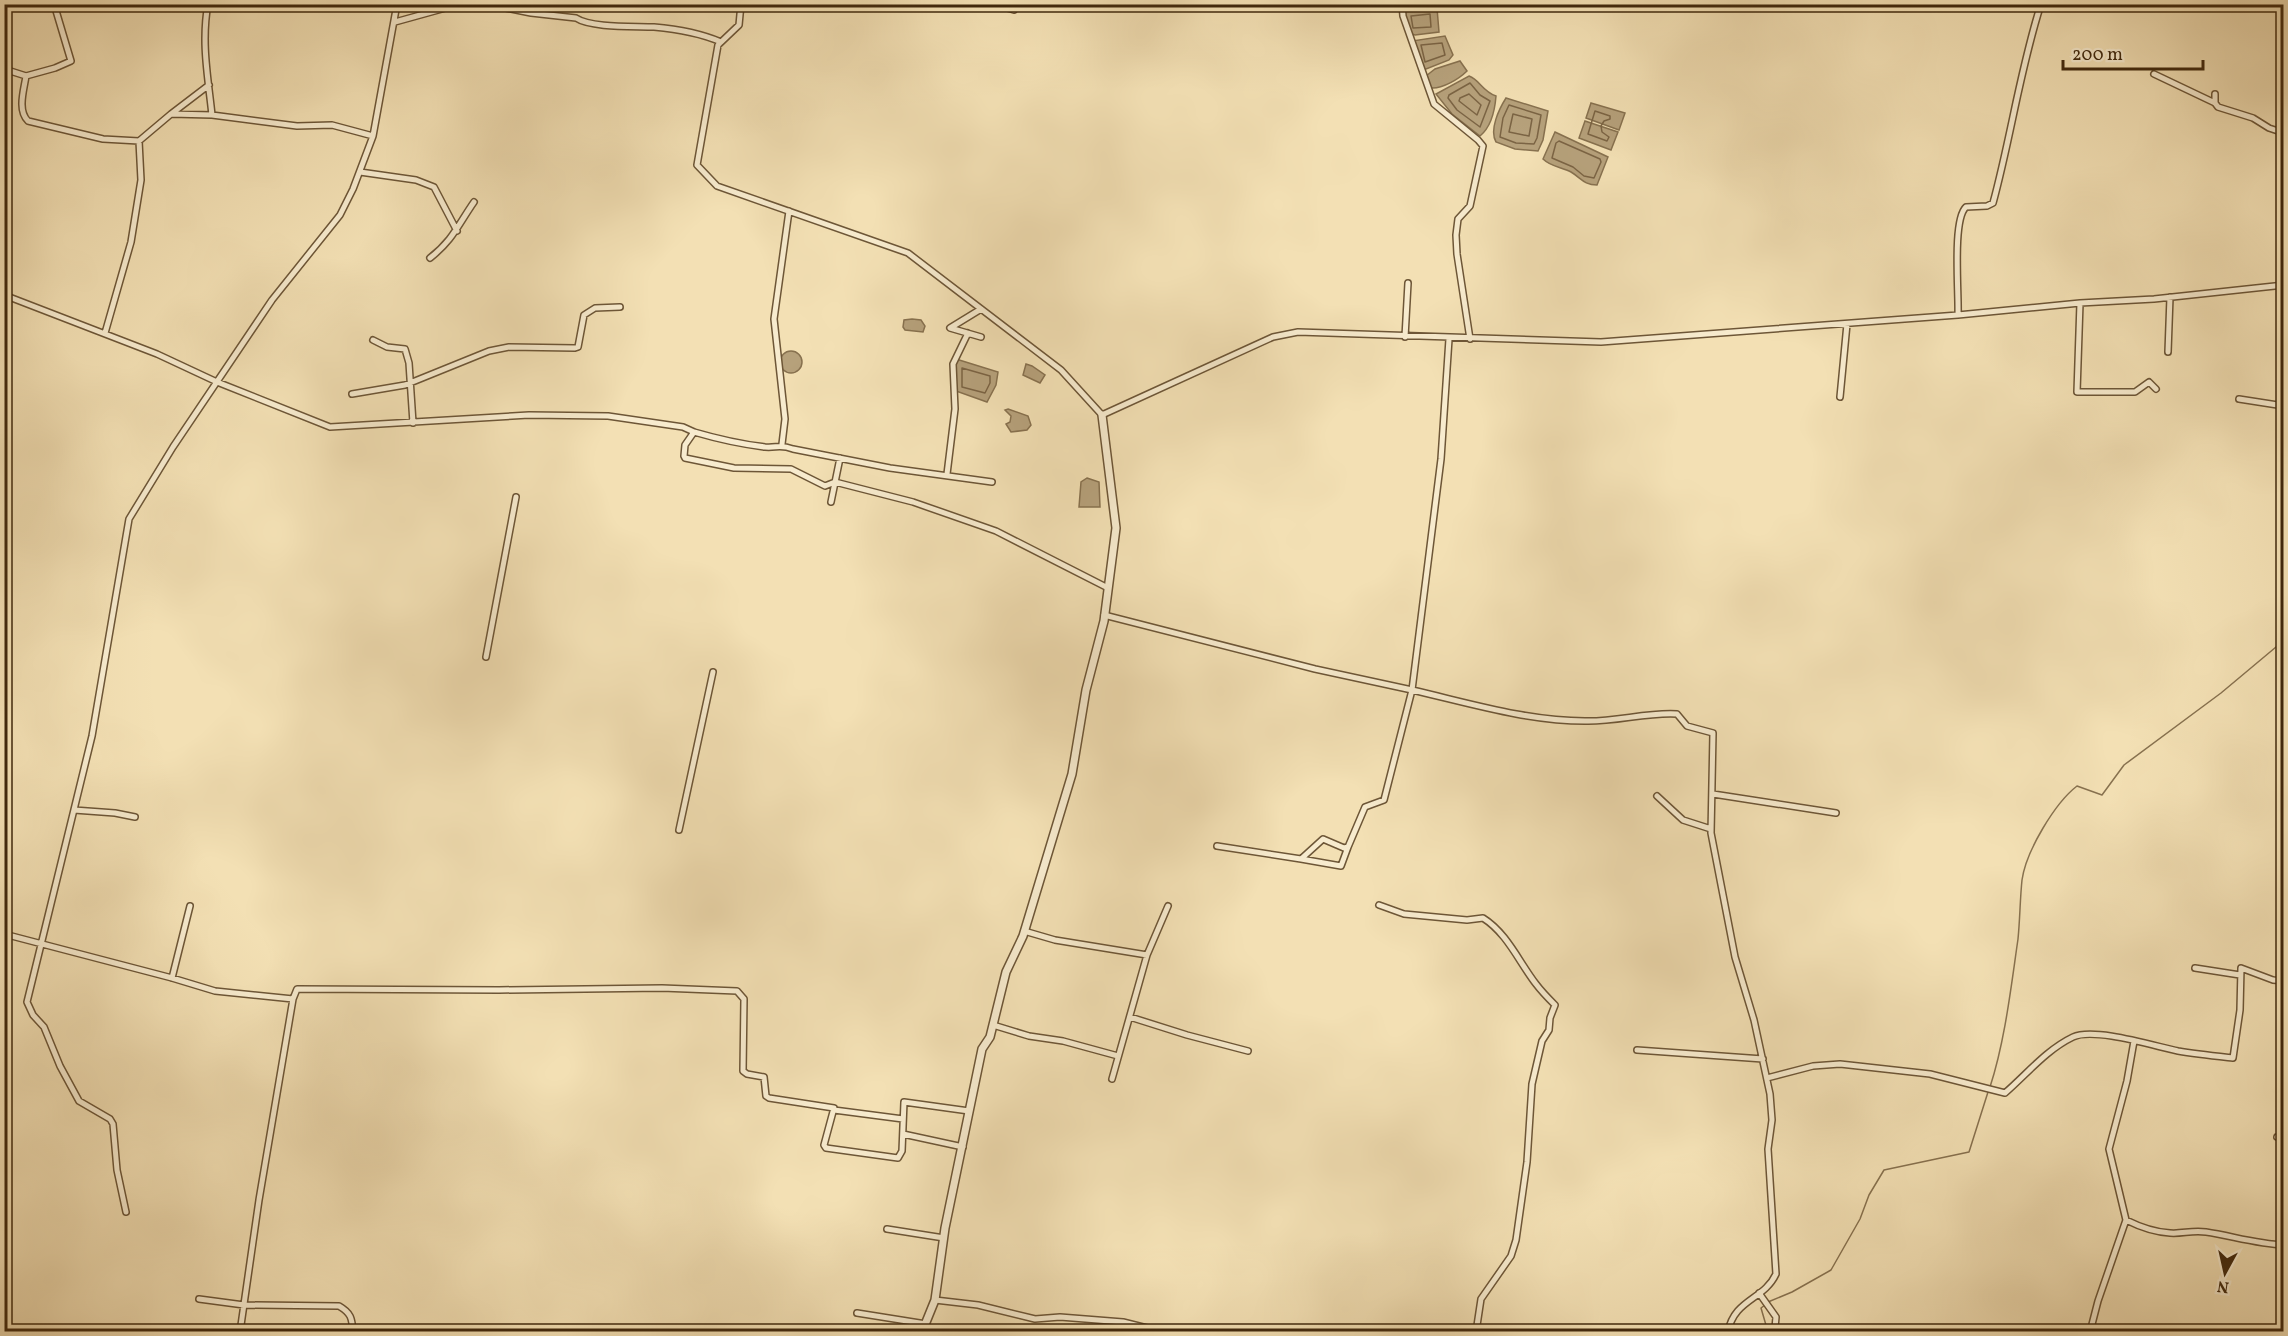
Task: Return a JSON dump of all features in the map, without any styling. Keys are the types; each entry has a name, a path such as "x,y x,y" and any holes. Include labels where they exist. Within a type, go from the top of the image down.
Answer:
{"street":[{"path":"4,69 27,76 71,61 54,4"},
{"path":"208,4 204,27 204,46 212,115"},
{"path":"126,1212 117,1170 113,1124 110,1119 79,1101 60,1066 44,1027 33,1015 27,1002 92,736 129,519 141,497 272,300 340,215 360,172 373,136 397,4"},
{"path":"395,22 460,4"},
{"path":"486,4 531,13 576,18 582,22 701,33 722,42"},
{"path":"741,4 739,25 718,45 697,165 717,186 908,253 1061,370 1102,415 1116,528 1104,615 1086,690 1072,774 1024,931 1006,972 990,1037 982,1049 944,1238 935,1300 924,1328 857,1313"},
{"path":"993,4 1014,10"},
{"path":"1402,4 1403,16 1434,104 1483,146 1470,206 1458,219 1456,235 1470,339"},
{"path":"1958,315 1957,260 1961,215 1966,207 1987,206 1993,203 2014,120 2033,28 2041,4"},
{"path":"2154,74 2215,104 2283,133"},
{"path":"27,76 22,108 24,117 28,121 103,139 139,141 209,85"},
{"path":"2215,94 2215,104"},
{"path":"171,114 212,115 297,126 333,125 373,136"},
{"path":"105,333 131,242 141,180 139,141"},
{"path":"360,172 416,180 434,187 457,231"},
{"path":"430,258 449,242 474,202"},
{"path":"782,444 785,419 774,319 789,211"},
{"path":"1405,337 1408,283"},
{"path":"1102,415 1273,337 1298,332 1449,339 1601,342 1958,315 2283,285"},
{"path":"4,296 157,354 319,425 330,427 529,415 608,416 683,427 726,442 769,447 782,444 793,449 890,468 947,474 992,482"},
{"path":"2168,352 2170,297"},
{"path":"2080,303 2078,392 2135,392 2149,382 2156,389"},
{"path":"352,394 405,385 499,349 509,347 575,348 578,347 584,315 595,308 620,307"},
{"path":"981,309 950,328 981,337"},
{"path":"1840,398 1847,324"},
{"path":"947,474 955,409 953,364 968,333"},
{"path":"1216,846 1341,866 1365,807 1384,800 1412,690 1441,459 1449,339"},
{"path":"373,340 387,347 405,349 411,381 413,423"},
{"path":"2239,399 2283,406"},
{"path":"694,432 685,445 685,458 734,468 791,469 825,486 835,482 913,502 996,531 1108,588"},
{"path":"831,502 840,458"},
{"path":"486,657 516,497"},
{"path":"1104,615 1315,669 1485,707 1557,720 1610,721 1657,714 1677,714 1687,726 1713,732 1711,829 1735,957 1755,1020 1767,1078 1772,1120 1767,1149 1776,1275 1772,1283 1738,1309 1728,1332"},
{"path":"679,830 713,672"},
{"path":"1713,794 1836,813"},
{"path":"1657,796 1683,820 1711,829"},
{"path":"74,810 135,817"},
{"path":"1301,859 1323,839 1344,848 1348,847"},
{"path":"1379,905 1404,914 1467,921 1483,918 1491,923 1537,986 1555,1005 1550,1018 1549,1030 1542,1041 1532,1084 1527,1162 1516,1240 1511,1256 1481,1299 1476,1332"},
{"path":"172,978 190,906"},
{"path":"1112,1079 1147,955 1168,906"},
{"path":"1024,931 1055,940 1147,955"},
{"path":"4,934 172,978 215,992 293,999"},
{"path":"2195,968 2241,975"},
{"path":"1767,1078 1813,1066 1840,1064 1930,1074 2005,1093 2048,1052 2075,1036 2088,1034 2233,1058 2240,1010 2241,968 2283,981"},
{"path":"240,1332 259,1200 293,999 297,989 662,988 737,991 744,999 745,1073 764,1077 766,1096 834,1110 903,1119"},
{"path":"1130,1017 1248,1051"},
{"path":"993,1025 1029,1036 1063,1041 1118,1056"},
{"path":"2090,1332 2098,1301 2126,1220 2109,1149 2127,1081 2134,1041"},
{"path":"1638,1050 1763,1059"},
{"path":"834,1110 824,1145 826,1148 898,1158 902,1151 904,1102 969,1111"},
{"path":"903,1134 963,1147"},
{"path":"2126,1220 2147,1230 2171,1233 2187,1230 2242,1238 2262,1244 2283,1245"},
{"path":"887,1229 944,1238"},
{"path":"1759,1293 1776,1317 1774,1328 1777,1332"},
{"path":"199,1299 244,1305 339,1306 349,1312 353,1332"},
{"path":"935,1300 978,1305 1035,1319 1060,1317 1123,1322 1163,1332"},
{"path":"2028,1332 2029,1330 2038,1332"}],"water":[{"path":"1437,8 1439,32 1415,35 1408,33 1403,11"},
{"path":"1445,36 1453,55 1449,60 1421,71 1412,41"},
{"path":"1460,61 1467,71 1450,83 1431,88 1426,81 1426,76 1435,69"},
{"path":"1469,76 1496,96 1490,123 1480,136 1452,114 1436,94"},
{"path":"1506,98 1548,111 1543,140 1538,151 1515,149 1496,142 1494,126"},
{"path":"1591,103 1625,113 1619,130 1586,118"},
{"path":"1585,121 1618,132 1611,150 1579,138"},
{"path":"1555,132 1608,157 1597,185 1586,182 1543,159"},
{"path":"904,320 921,320 925,326 923,332 905,330"},
{"path":"791,351 799,354 802,362 799,370 791,373 783,370 780,362 783,354"},
{"path":"956,359 998,372 996,385 987,402 956,391"},
{"path":"1026,364 1045,375 1040,383 1023,375"},
{"path":"1005,410 1028,416 1031,425 1027,430 1011,432 1006,424 1010,422 1011,416"},
{"path":"1087,478 1099,482 1100,507 1079,507 1081,482"}],"waterway":[{"path":"1990,1087 2004,1033 2010,995 2018,939 2022,880 2029,855 2043,828 2068,794 2077,786 2102,795 2124,765 2221,693 2276,647 2284,644"},
{"path":"1768,1302 1792,1292 1831,1270 1884,1170 1969,1152 1988,1092"},
{"path":"1765,1305 1761,1308 1768,1332"}]}
